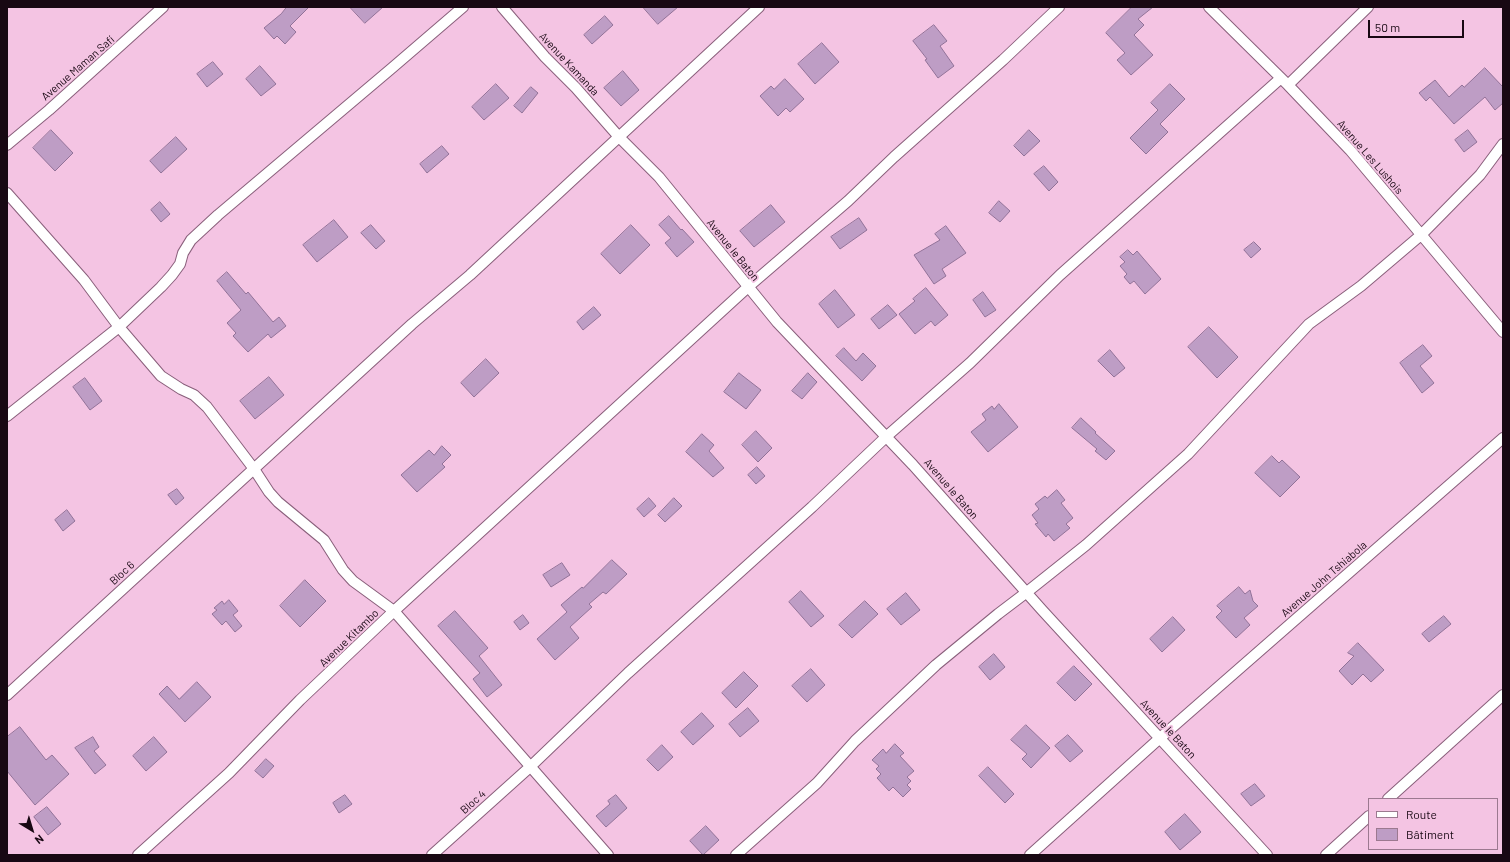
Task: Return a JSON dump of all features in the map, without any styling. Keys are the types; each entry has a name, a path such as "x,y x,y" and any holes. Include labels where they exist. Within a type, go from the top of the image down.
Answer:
{"street":[{"name":"Avenue Maman Safi","path":"7,145 49,110 163,7"},
{"path":"7,416 119,327 172,275 180,264 191,240 463,7"},
{"name":"Avenue Kamanda","path":"502,7 545,57 576,88 619,137"},
{"name":"Bloc 6","path":"7,695 412,324 470,276 759,7"},
{"path":"7,193 84,280 119,327 161,376 181,389 194,395 207,407 254,469 269,492 278,502 324,540 343,570 353,581 394,612 748,287 848,201 894,157 1003,60 1059,7"},
{"name":"Avenue Les Lushois","path":"1209,7 1284,81 1350,150 1503,332"},
{"name":"Bloc 4","path":"432,855 812,507 887,436 970,362 1060,275 1368,7"},
{"name":"Avenue le Baton","path":"619,137 659,177 777,322 887,436 1267,855"},
{"path":"736,855 817,783 856,740 936,665 1086,545 1188,454 1309,324 1361,286 1421,235 1480,175 1503,144"},
{"name":"Avenue John Tshiabola","path":"1030,855 1160,738 1503,438"},
{"name":"Avenue Kitambo","path":"138,855 229,773 300,700 394,612 608,855"},
{"path":"1389,798 1503,695"},
{"path":"1326,855 1368,817"}],"building":[{"path":"287,7 309,7 290,26 296,32 285,44 277,36 274,39 264,28"},
{"path":"350,7 383,7 365,23"},
{"path":"643,7 678,7 658,24"},
{"path":"1132,7 1153,7 1138,19 1144,25 1134,35 1153,55 1131,75 1117,60 1125,53 1106,33"},
{"path":"605,16 613,25 592,44 584,35"},
{"path":"934,25 947,41 940,46 954,66 938,78 925,60 927,59 913,41"},
{"path":"822,43 839,62 815,84 798,64"},
{"path":"213,62 223,74 207,87 197,74"},
{"path":"260,66 276,84 261,96 246,79"},
{"path":"1485,68 1503,87 1503,103 1495,110 1485,97 1454,124 1430,97 1426,101 1419,93 1435,80 1449,97 1462,85 1464,87"},
{"path":"623,71 639,90 621,106 604,88"},
{"path":"785,79 804,99 790,112 786,108 778,116 760,96 771,86 774,89"},
{"path":"496,84 509,98 484,120 472,107"},
{"path":"1170,84 1185,99 1160,124 1168,132 1146,154 1130,138 1158,110 1151,103"},
{"path":"531,87 538,93 522,113 514,106"},
{"path":"51,130 73,153 55,171 33,148"},
{"path":"1029,130 1040,141 1024,156 1014,146"},
{"path":"1468,130 1477,142 1464,152 1455,140"},
{"path":"176,137 187,149 161,173 150,161"},
{"path":"442,146 449,154 427,173 420,164"},
{"path":"1044,166 1058,182 1049,191 1034,174"},
{"path":"999,201 1010,211 1000,222 989,213"},
{"path":"160,202 170,214 161,222 151,210"},
{"path":"771,205 785,222 754,247 740,231"},
{"path":"669,216 694,242 677,257 665,243 671,238 659,225"},
{"path":"859,218 867,230 840,249 831,237"},
{"path":"334,220 348,237 317,262 303,245"},
{"path":"371,225 385,241 376,249 361,233"},
{"path":"631,225 650,245 620,274 601,254"},
{"path":"946,226 966,253 942,269 946,276 934,284 914,255 940,240 935,234"},
{"path":"1254,242 1261,249 1251,258 1244,250"},
{"path":"1128,250 1133,255 1137,251 1161,279 1145,294 1134,281 1130,284 1124,277 1127,274 1120,266 1125,262 1120,257"},
{"path":"227,272 246,294 248,292 273,322 279,317 286,326 271,338 268,334 248,352 233,336 236,333 227,323 241,310 217,281"},
{"path":"926,288 948,315 935,326 931,321 915,334 899,314 915,301 913,299"},
{"path":"835,290 855,315 838,328 819,304"},
{"path":"983,292 996,310 985,317 973,300"},
{"path":"888,305 897,315 879,329 871,319"},
{"path":"594,307 601,315 583,330 577,322"},
{"path":"1209,327 1238,357 1217,378 1188,347"},
{"path":"1423,345 1432,356 1420,366 1434,383 1422,393 1400,363"},
{"path":"844,348 856,361 863,353 876,366 862,381 836,356"},
{"path":"1110,350 1125,368 1114,377 1098,361"},
{"path":"486,359 499,373 474,397 461,383"},
{"path":"739,373 761,390 746,409 724,392"},
{"path":"808,373 817,382 802,399 792,391"},
{"path":"269,377 284,395 255,419 240,401"},
{"path":"85,378 102,401 90,410 73,387"},
{"path":"999,404 1018,427 988,452 971,432 986,420 982,414 992,406 994,409"},
{"path":"1081,418 1115,451 1106,460 1095,451 1097,449 1072,428"},
{"path":"756,431 772,448 758,462 742,445"},
{"path":"702,434 714,445 709,451 724,468 713,477 686,452"},
{"path":"442,446 451,455 442,464 445,467 417,492 401,475 429,450 434,455"},
{"path":"1272,456 1279,463 1282,460 1300,477 1280,497 1255,473"},
{"path":"757,467 765,476 756,484 748,475"},
{"path":"177,489 184,498 176,505 168,495"},
{"path":"1057,490 1065,500 1061,503 1073,518 1066,524 1070,528 1054,541 1048,534 1046,537 1035,524 1038,523 1032,515 1039,509 1035,504 1045,496 1047,498"},
{"path":"649,498 656,506 644,517 637,509"},
{"path":"674,498 682,506 665,522 658,515"},
{"path":"67,510 75,521 63,531 55,520"},
{"path":"612,560 627,574 606,594 603,592 589,604 592,607 570,627 579,638 555,660 537,639 567,612 561,605 582,587 583,588"},
{"path":"562,563 570,575 551,587 543,575"},
{"path":"305,580 326,601 300,627 280,606"},
{"path":"1239,587 1245,594 1250,590 1253,601 1258,606 1244,618 1250,625 1236,638 1216,617 1222,611 1217,606"},
{"path":"801,591 824,616 811,627 789,602"},
{"path":"906,593 920,610 901,625 887,609"},
{"path":"229,600 238,611 233,615 242,626 235,632 226,621 222,625 212,614 217,610 214,608 222,601 224,604"},
{"path":"865,601 878,614 852,638 839,625"},
{"path":"455,611 488,648 479,656 502,685 487,697 473,679 480,673 438,626"},
{"path":"523,615 529,623 520,630 514,622"},
{"path":"1444,616 1451,624 1429,642 1422,634"},
{"path":"1173,617 1185,630 1162,652 1150,639"},
{"path":"1358,643 1384,670 1371,682 1363,674 1352,685 1339,671 1354,656 1348,653"},
{"path":"994,654 1005,667 990,680 979,667"},
{"path":"1074,666 1092,684 1075,701 1057,683"},
{"path":"811,669 825,685 807,702 792,686"},
{"path":"744,672 758,686 736,708 722,693"},
{"path":"197,682 211,697 185,722 159,694 167,686 179,699"},
{"path":"748,708 759,721 740,737 729,724"},
{"path":"702,713 714,726 693,745 681,732"},
{"path":"1026,725 1050,748 1031,768 1022,759 1027,754 1011,740"},
{"path":"20,727 46,760 52,755 69,774 35,805 7,771 7,737"},
{"path":"1068,735 1083,751 1070,762 1055,746"},
{"path":"93,737 99,747 94,751 106,765 95,774 75,748"},
{"path":"154,737 167,752 146,771 133,756"},
{"path":"895,744 904,753 900,756 914,771 907,777 911,781 907,785 911,789 903,797 893,787 889,791 877,778 881,774 876,769 879,766 872,760 883,749 886,753"},
{"path":"662,745 673,757 658,771 647,760"},
{"path":"266,759 274,766 263,778 255,771"},
{"path":"988,767 1014,794 1005,803 979,776"},
{"path":"1255,784 1265,796 1251,806 1241,794"},
{"path":"345,795 352,804 339,813 333,803"},
{"path":"616,795 627,808 606,827 596,816 610,804 608,801"},
{"path":"47,807 61,824 48,835 34,817"},
{"path":"1185,814 1201,832 1180,850 1165,832"},
{"path":"706,826 719,840 703,855 690,841"}]}
